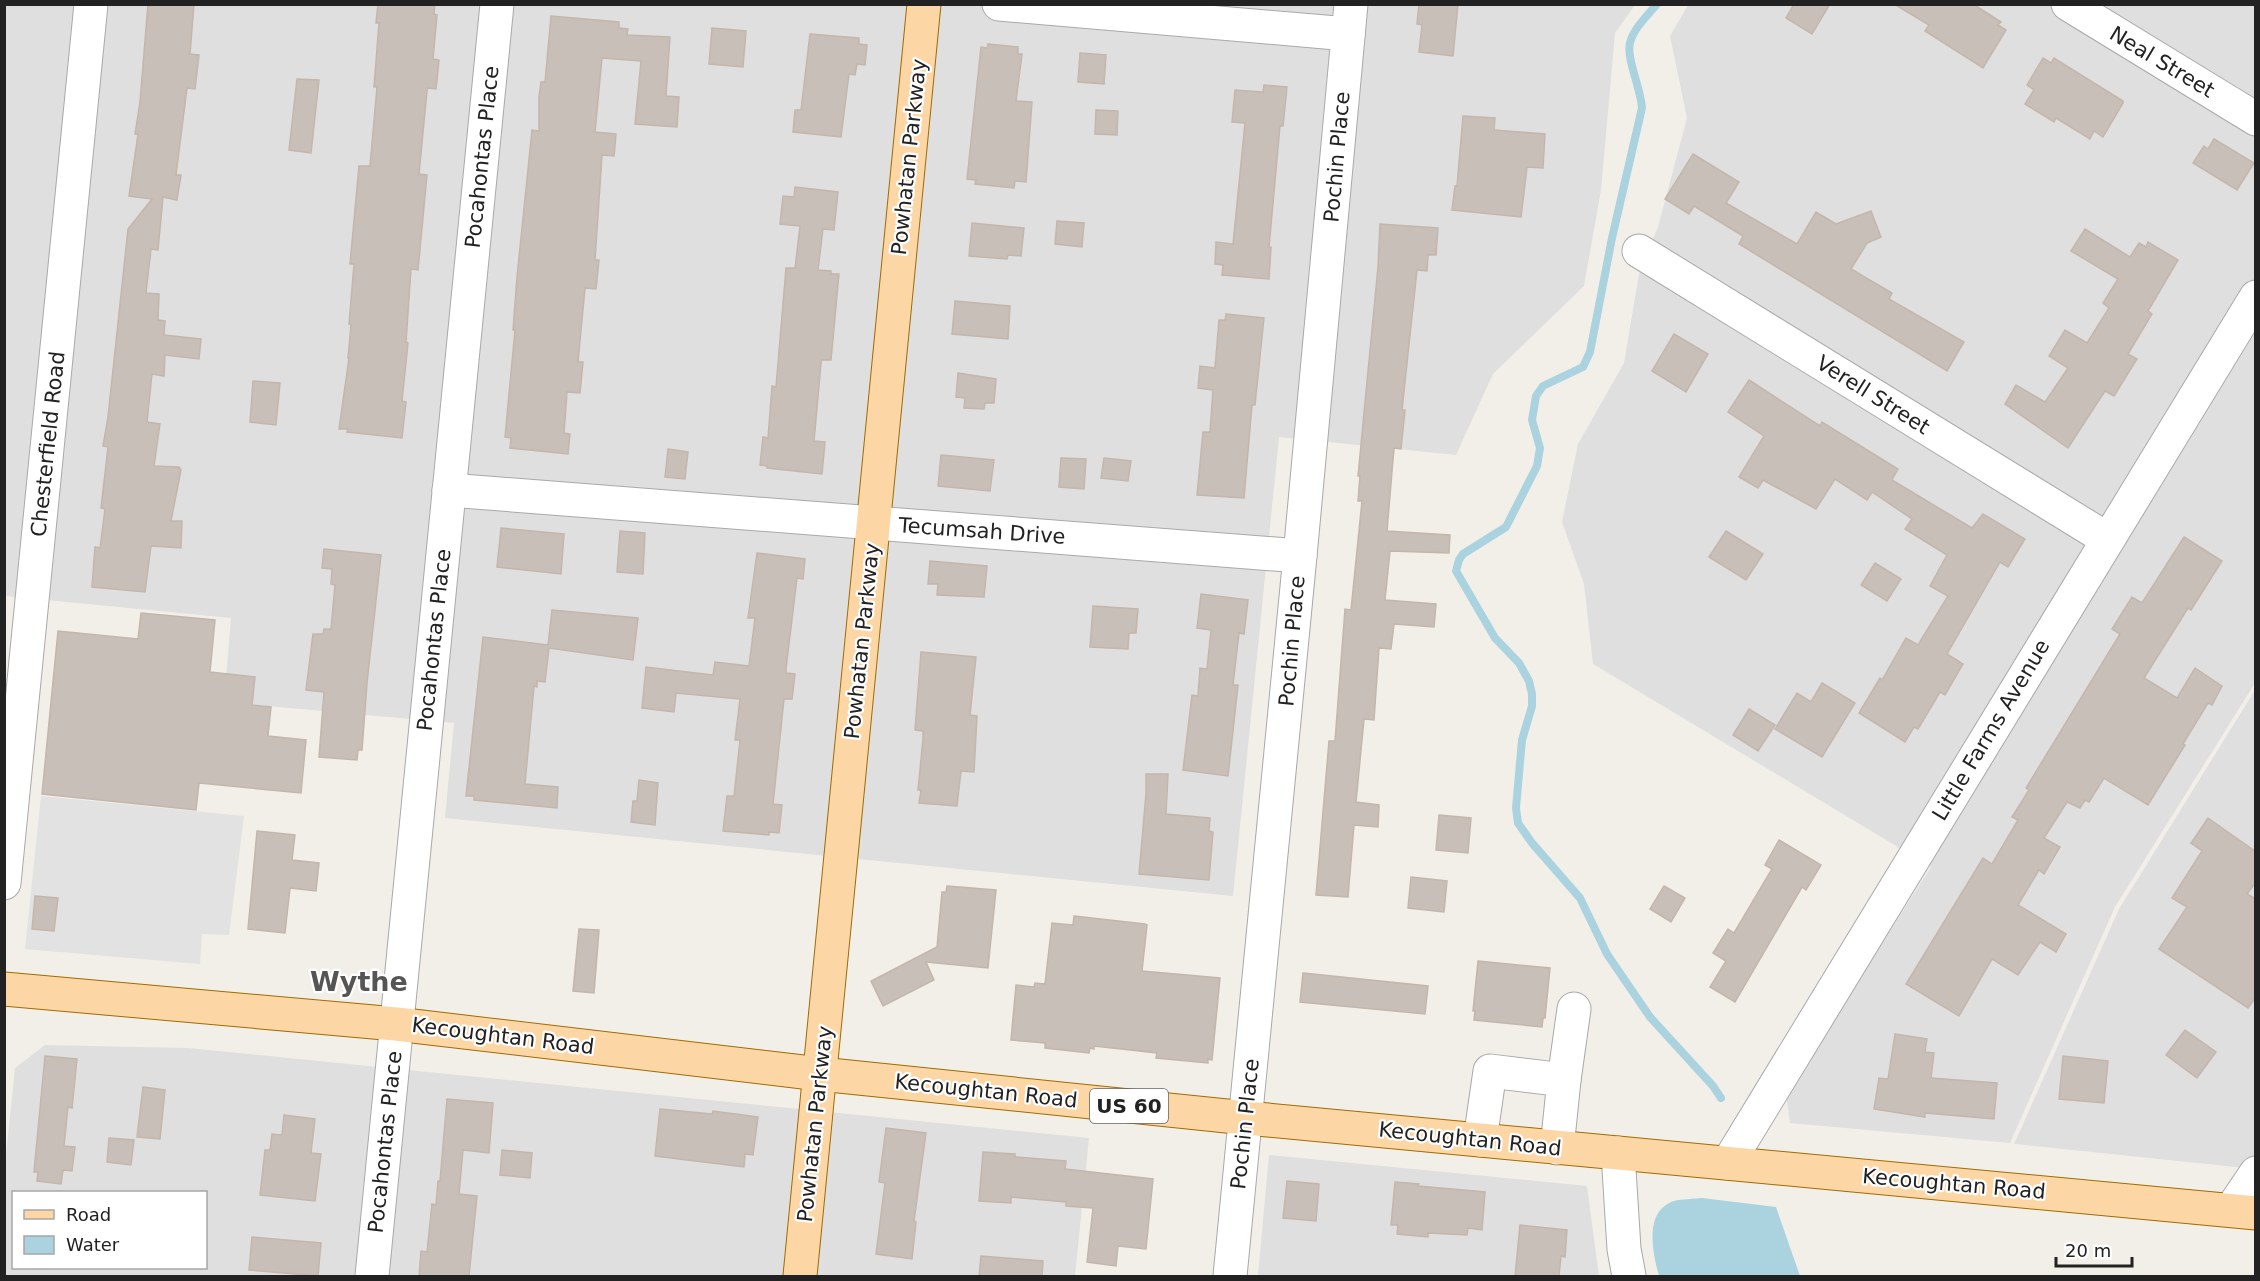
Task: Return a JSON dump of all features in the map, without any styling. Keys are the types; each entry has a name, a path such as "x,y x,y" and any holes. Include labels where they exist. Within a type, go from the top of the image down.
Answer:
{"main road":[{"name":"Powhatan Parkway","path":"800,1276 924,4"},
{"name":"Kecoughtan Road","path":"4,989 396,1024 820,1074 1246,1118 2243,1212"}],"street":[{"name":"Chesterfield Road","path":"4,883 91,4"},
{"name":"Pocahontas Place","path":"372,1276 497,4"},
{"path":"999,4 1349,19"},
{"name":"Neal Street","path":"2067,4 2256,119"},
{"name":"Pochin Place","path":"1230,1276 1300,556 1349,19"},
{"name":"Verell Street","path":"1639,252 2107,539"},
{"name":"Little Farms Avenue","path":"1728,1163 2256,297"},
{"name":"Tecumsah Drive","path":"449,490 1300,556"},
{"path":"1557,1148 1574,1008"},
{"path":"1480,1140 1490,1071 1564,1080"},
{"path":"1618,1154 1624,1249 1629,1276"},
{"path":"2243,1212 2256,1173"}],"shaded area":[{"path":"4,5 1635,5 1615,33 1601,190 1584,286 1493,374 1456,455 1279,437 1233,896 445,818 454,723 224,702 231,618 5,596"},
{"path":"1688,5 2255,5 2255,683 2115,907 2010,1143 1790,1123 1786,1093 1931,867 1593,664 1584,584 1562,522 1578,444 1624,363 1639,274 1658,227 1687,118 1670,36"},
{"path":"2255,690 2255,1169 2014,1144 2119,909"},
{"path":"41,796 244,816 229,935 202,934 200,964 25,949"},
{"path":"45,1045 188,1048 1089,1138 1075,1276 5,1276 4,1155 6,1155 15,1068"},
{"path":"1269,1155 1587,1186 1599,1276 1258,1276"}],"water":[{"path":"1702,1198 1776,1207 1800,1276 1659,1276 1653,1245 1654,1223 1658,1214 1664,1206 1674,1201"}],"building":[{"path":"148,4 194,4 190,54 199,55 195,89 187,88 176,175 181,175 177,200 163,197 158,250 151,249 146,293 159,294 158,320 165,321 164,335 201,339 199,359 165,355 164,376 152,374 147,422 160,424 154,466 179,467 181,470 171,521 182,521 181,548 151,546 145,592 92,587 95,547 100,548 105,509 101,508 108,447 103,446 128,229 152,199 129,196 138,134 135,134"},
{"path":"378,4 435,4 434,14 437,15 433,59 439,60 436,89 428,88 427,91 419,174 427,175 418,270 411,269 406,342 408,343 402,401 406,402 402,438 347,432 348,429 339,429 349,358 351,325 349,324 354,264 350,264 359,166 370,166 377,87 374,87 379,23 376,23"},
{"path":"1419,4 1458,4 1453,56 1419,52 1422,25 1417,24"},
{"path":"1794,4 1830,4 1812,34 1786,18"},
{"path":"1894,4 1973,4 2001,22 1998,25 2006,30 1983,68 1925,31 1929,25"},
{"path":"551,16 619,22 619,28 628,29 627,35 670,37 666,96 679,97 677,127 635,124 641,61 602,58 595,132 616,134 614,156 602,155 595,260 599,260 596,289 585,288 578,362 583,362 580,393 567,392 564,433 570,434 568,454 510,448 511,438 505,437 515,330 513,330 517,277 532,130 539,131 539,97 541,82 545,82"},
{"path":"712,28 746,31 743,67 709,64"},
{"path":"810,34 859,38 859,44 867,45 865,65 857,64 855,75 849,74 841,137 793,132 795,110 801,110"},
{"path":"988,44 1018,47 1018,54 1022,54 1016,101 1032,102 1026,182 1015,181 1014,188 975,184 976,180 967,179 981,47 987,48"},
{"path":"1080,53 1106,55 1104,84 1078,82"},
{"path":"2043,58 2051,63 2054,58 2123,101 2103,137 2094,131 2090,139 2056,118 2054,122 2025,104 2034,90 2027,85"},
{"path":"297,79 319,80 311,153 289,150"},
{"path":"1264,85 1287,87 1283,126 1280,126 1269,247 1271,247 1269,279 1222,275 1223,265 1215,264 1216,242 1233,244 1245,123 1232,122 1235,90 1263,92"},
{"path":"1096,110 1118,111 1117,135 1095,134"},
{"path":"1463,116 1495,118 1494,130 1545,134 1543,168 1527,167 1521,217 1452,210 1455,186 1457,186"},
{"path":"2214,139 2254,163 2237,190 2193,163 2204,146 2208,149"},
{"path":"1693,154 1739,182 1726,203 1797,244 1816,212 1836,224 1871,211 1881,237 1867,243 1851,269 1892,293 1889,299 1964,342 1947,371 1739,244 1743,236 1694,206 1689,214 1665,199"},
{"path":"795,187 838,192 834,230 823,229 818,270 839,274 831,360 822,360 821,363 814,441 825,442 822,474 767,468 767,466 760,465 763,437 768,438 772,386 776,387 786,268 795,268 800,226 780,224 783,196 794,197"},
{"path":"1057,221 1084,223 1082,247 1055,244"},
{"path":"972,223 1024,228 1021,256 1008,255 1007,259 969,256"},
{"path":"1380,224 1438,228 1436,255 1428,255 1427,271 1417,270 1402,410 1405,410 1401,449 1394,448 1387,531 1450,535 1449,553 1390,551 1385,600 1436,604 1434,627 1394,624 1391,649 1379,648 1374,720 1364,719 1356,802 1379,805 1378,827 1354,825 1348,897 1316,895 1329,741 1335,741 1345,609 1351,610 1362,501 1358,501 1360,476 1358,476"},
{"path":"2085,229 2130,257 2139,243 2146,247 2148,242 2178,260 2148,311 2152,314 2128,354 2137,359 2114,396 2105,391 2068,448 2005,404 2016,385 2045,402 2068,368 2049,356 2065,330 2087,343 2109,308 2103,303 2118,279 2071,251"},
{"path":"955,301 1010,306 1008,339 952,334"},
{"path":"1226,314 1264,318 1255,405 1252,405 1244,498 1197,495 1203,432 1210,432 1213,390 1198,388 1200,366 1215,368 1219,320 1225,320"},
{"path":"1674,334 1708,354 1686,392 1652,371"},
{"path":"958,373 996,379 994,403 985,403 984,409 964,408 965,398 956,397"},
{"path":"1749,380 1820,426 1822,422 1898,469 1892,480 1972,528 1983,514 2025,539 2008,567 2000,562 1947,654 1963,664 1945,695 1940,692 1918,729 1914,727 1905,742 1859,713 1880,678 1882,680 1906,638 1918,645 1948,596 1930,586 1947,555 1905,529 1912,519 1872,492 1867,500 1835,479 1816,509 1763,480 1758,488 1739,477 1764,436 1728,412"},
{"path":"253,381 280,383 276,425 250,422"},
{"path":"668,449 688,452 685,479 665,477"},
{"path":"941,455 994,460 990,491 938,486"},
{"path":"1061,458 1086,459 1084,489 1059,487"},
{"path":"1104,458 1131,461 1128,481 1101,478"},
{"path":"501,528 564,534 561,574 497,567"},
{"path":"620,531 645,533 643,574 617,572"},
{"path":"1726,531 1763,554 1746,580 1709,557"},
{"path":"2184,537 2222,561 2191,610 2188,608 2144,678 2177,698 2195,668 2222,686 2212,705 2208,703 2148,805 2104,778 2089,802 2085,800 2080,808 2067,802 2044,838 2060,847 2044,874 2039,870 2018,905 2066,934 2056,952 2040,942 2018,975 1992,959 1959,1016 1906,984 1983,858 1992,864 2018,820 2012,817 2029,790 2026,788 2120,634 2112,629 2132,597 2142,603"},
{"path":"324,549 381,555 362,750 358,750 357,760 319,757 324,692 306,690 313,634 323,634 324,629 331,629 335,585 331,584 332,569 322,568"},
{"path":"757,553 805,559 803,579 797,578 786,669 786,673 795,674 792,699 784,699 773,804 782,805 779,833 769,832 769,835 723,831 727,796 734,796 740,740 735,740 740,699 676,693 674,712 642,708 646,667 713,675 715,662 749,666 755,618 748,618"},
{"path":"930,561 987,566 984,597 937,595 938,584 928,584"},
{"path":"1875,563 1901,579 1887,601 1861,585"},
{"path":"1201,594 1248,600 1244,634 1239,633 1233,685 1238,685 1228,776 1183,770 1192,695 1198,696 1200,668 1207,669 1211,630 1197,628"},
{"path":"1093,606 1138,609 1136,633 1129,633 1128,649 1090,647"},
{"path":"552,610 638,618 633,660 549,648 545,682 537,681 537,687 534,686 525,784 558,787 557,808 474,800 474,796 466,796 483,637 548,645"},
{"path":"141,613 215,620 210,672 255,677 252,705 271,707 268,736 306,740 301,793 199,783 196,810 42,794 58,631 138,639"},
{"path":"921,652 976,657 970,715 977,716 974,772 961,771 957,806 919,803 923,731 915,730"},
{"path":"1822,683 1855,703 1822,757 1775,729 1797,693 1811,702"},
{"path":"1749,709 1775,725 1758,751 1733,735"},
{"path":"1146,774 1168,774 1166,814 1210,818 1209,831 1213,832 1209,880 1139,874"},
{"path":"639,780 658,783 655,825 631,822 633,801 637,801"},
{"path":"1439,815 1471,818 1468,853 1436,850"},
{"path":"2208,818 2256,852 2256,882 2247,894 2256,899 2256,997 2248,1008 2159,949 2187,907 2172,898 2202,851 2191,843"},
{"path":"257,831 295,835 292,860 319,863 316,891 290,888 285,933 248,929"},
{"path":"1779,840 1821,865 1806,890 1802,887 1735,1002 1710,987 1726,961 1713,953 1728,929 1734,933 1772,869 1765,865"},
{"path":"1411,877 1447,881 1444,912 1408,908"},
{"path":"947,886 996,890 988,968 926,962 934,980 883,1006 871,981 937,947 942,892 946,892"},
{"path":"1664,886 1685,898 1671,922 1650,909"},
{"path":"35,896 58,898 54,931 32,929"},
{"path":"1074,916 1147,925 1142,971 1220,978 1212,1060 1208,1059 1208,1063 1156,1058 1157,1053 1094,1046 1094,1049 1090,1048 1089,1053 1045,1048 1045,1043 1011,1040 1016,985 1034,987 1035,983 1045,984 1052,923 1073,925"},
{"path":"579,929 599,930 594,993 573,991"},
{"path":"1478,961 1550,968 1542,1027 1474,1020"},
{"path":"1303,973 1428,986 1425,1014 1300,1002"},
{"path":"2185,1030 2216,1052 2197,1078 2166,1055"},
{"path":"1895,1034 1927,1039 1925,1052 1934,1053 1931,1078 1997,1083 1994,1119 1925,1113 1925,1117 1874,1109 1879,1078 1888,1079"},
{"path":"45,1056 77,1059 72,1108 68,1107 64,1146 75,1147 72,1171 63,1170 61,1184 37,1181 38,1172 34,1172"},
{"path":"2063,1056 2108,1061 2104,1103 2059,1099"},
{"path":"143,1087 165,1090 160,1139 137,1137"},
{"path":"447,1099 493,1103 489,1153 463,1150 459,1194 477,1196 469,1276 419,1276 421,1251 427,1252 432,1204 436,1205 438,1181 440,1181"},
{"path":"660,1109 712,1114 713,1111 758,1117 753,1155 745,1154 744,1167 655,1156"},
{"path":"284,1115 315,1119 311,1153 321,1154 315,1201 260,1195 265,1150 270,1150 272,1134 282,1135"},
{"path":"886,1128 926,1133 914,1221 916,1222 912,1259 876,1254 885,1183 879,1182"},
{"path":"109,1138 134,1140 131,1165 107,1162"},
{"path":"502,1150 532,1153 530,1178 500,1175"},
{"path":"983,1152 1066,1161 1065,1169 1153,1179 1146,1249 1118,1246 1116,1266 1087,1262 1093,1208 1066,1206 1066,1202 1011,1197 1011,1203 979,1201"},
{"path":"1287,1181 1319,1184 1316,1221 1283,1218"},
{"path":"1395,1182 1485,1192 1482,1230 1468,1228 1467,1235 1428,1233 1428,1237 1397,1234 1398,1225 1391,1225"},
{"path":"1520,1225 1567,1230 1565,1257 1561,1256 1559,1276 1515,1276"},
{"path":"252,1237 321,1243 318,1276 249,1270"},
{"path":"981,1256 1043,1261 1042,1276 979,1276"}],"waterway":[{"path":"1657,4 1637,27 1630,43 1630,57 1642,108 1612,238 1590,352 1583,367 1543,386 1536,396 1532,420 1540,448 1537,466 1506,527 1463,554 1456,571 1495,638 1519,663 1529,681 1532,706 1522,740 1516,808 1518,823 1532,843 1580,898 1607,954 1650,1017 1713,1086 1721,1098"}],"district":[{"name":"Wythe","path":"359,982"}]}
